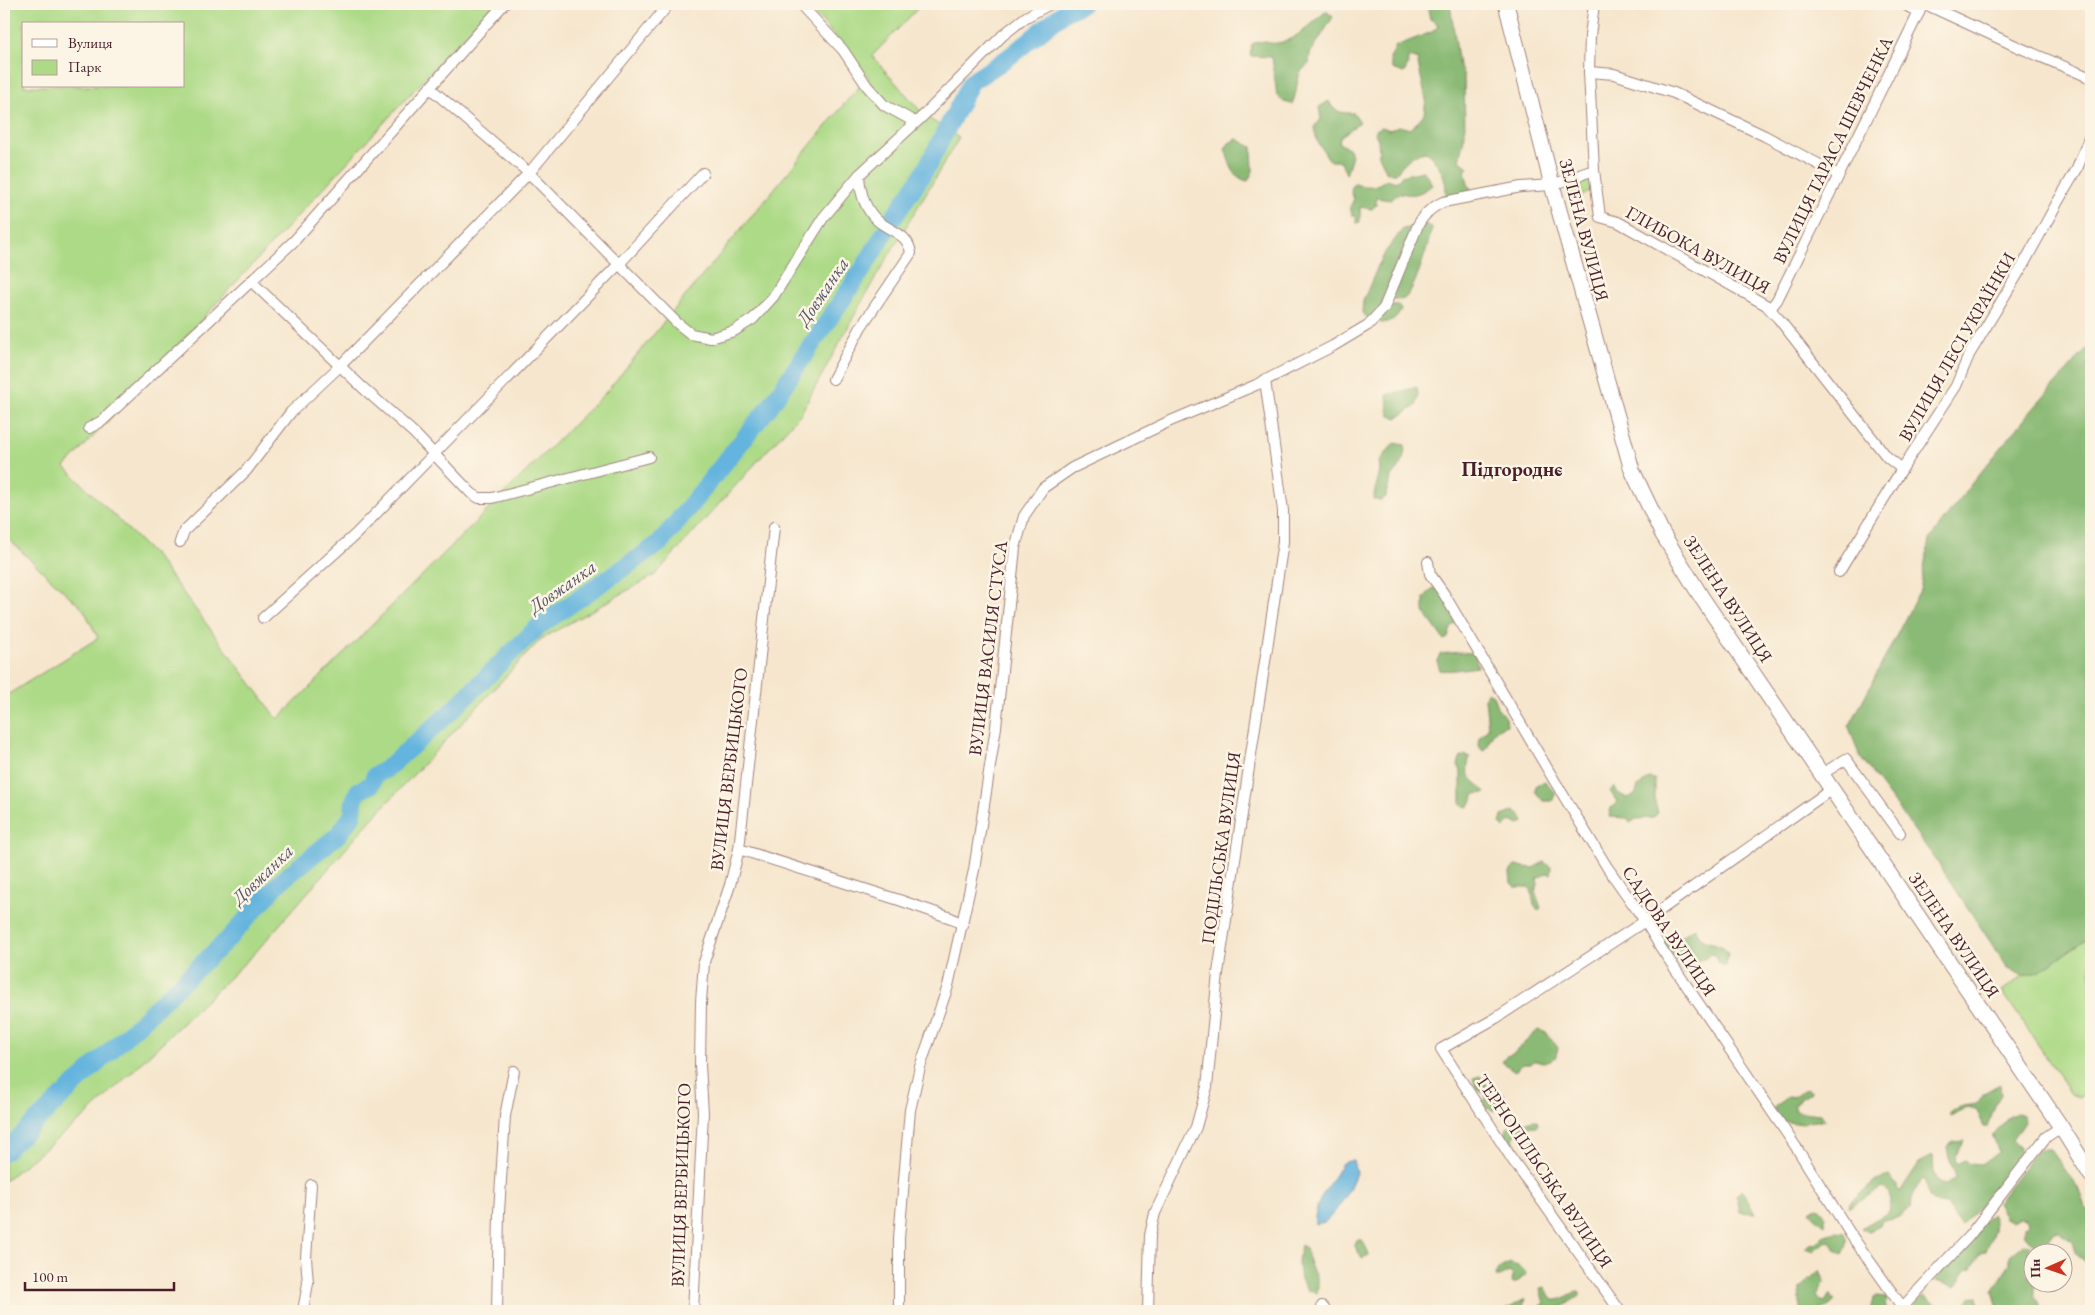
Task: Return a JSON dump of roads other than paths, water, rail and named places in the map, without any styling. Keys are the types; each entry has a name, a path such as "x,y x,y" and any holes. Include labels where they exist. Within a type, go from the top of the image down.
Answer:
{"highway":[{"name":"ЗЕЛЕНА ВУЛИЦЯ","path":"1506,4 1552,185 1632,470 1662,533 1697,590 2061,1127 2091,1175"}],"street":[{"path":"89,428 102,421 294,241 504,4"},
{"path":"180,542 184,531 246,471 291,412 340,366 529,174 669,4"},
{"path":"800,4 843,50 866,86 884,105 915,122"},
{"path":"430,88 529,174 677,323 692,334 712,338 734,331 753,319 773,297 823,218 859,175 924,115 1003,35 1026,17 1050,4"},
{"path":"1594,4 1590,36 1594,170"},
{"path":"1904,4 1922,7 2091,78"},
{"name":"ВУЛИЦЯ ТАРАСА ШЕВЧЕНКА","path":"1770,309 1777,300 1840,175 1922,7"},
{"path":"1590,72 1614,74 1674,92 1840,175"},
{"name":"ВУЛИЦЯ ЛЕСІ УКРАЇНКИ","path":"1839,572 1902,469 1956,386 1969,355 2077,170 2091,133"},
{"name":"ВУЛИЦЯ ВАСИЛЯ СТУСА","path":"899,1311 899,1238 910,1110 920,1067 948,986 974,870 996,727 1015,548 1024,516 1043,488 1072,468 1168,422 1265,380 1333,346 1368,324 1384,308 1418,225 1425,214 1432,208 1453,200 1521,188 1552,185 1594,170"},
{"name":"ГЛИБОКА ВУЛИЦЯ","path":"1594,170 1600,217 1618,222 1770,309 1887,457 1902,469"},
{"path":"263,618 356,534 619,264 703,173"},
{"path":"833,379 861,327 911,253 905,238 893,229 880,223 866,207 860,190 859,175"},
{"path":"251,281 414,434 478,498 492,498 649,457"},
{"name":"ПОДІЛЬСЬКА ВУЛИЦЯ","path":"1148,1311 1150,1235 1155,1213 1196,1127 1207,1087 1218,973 1283,542 1283,511 1265,380"},
{"name":"ВУЛИЦЯ ВЕРБИЦЬКОГО","path":"693,1311 704,1113 700,1065 704,962 730,885 739,849 774,527"},
{"name":"САДОВА ВУЛИЦЯ","path":"1428,562 1430,574 1444,594 1607,867 1796,1147 1901,1310"},
{"path":"1822,774 1846,759 1900,833"},
{"path":"1645,921 1832,789"},
{"path":"739,849 899,900 951,918 962,925"},
{"name":"ТЕРНОПІЛЬСЬКА ВУЛИЦЯ","path":"1620,1311 1512,1159 1441,1049 1496,1018 1645,921"},
{"path":"497,1311 499,1212 505,1125 514,1070"},
{"path":"1901,1310 1969,1236 2046,1137 2061,1127"},
{"path":"303,1311 308,1283 306,1258 311,1185"}],"water":[{"path":"1353,1160 1356,1173 1346,1196 1325,1222 1315,1224 1315,1216 1320,1200 1342,1163"}],"waterway":[{"name":"Довжанка","path":"4,1152 231,936 281,881 338,835 353,815 354,801 358,791 371,785 375,775 385,770 444,718 539,626 660,543 770,406 863,269 895,215 925,171 971,82 1009,57 1063,13 1082,4"}],"district":[{"name":"Підгороднє","path":"1512,469"}]}
